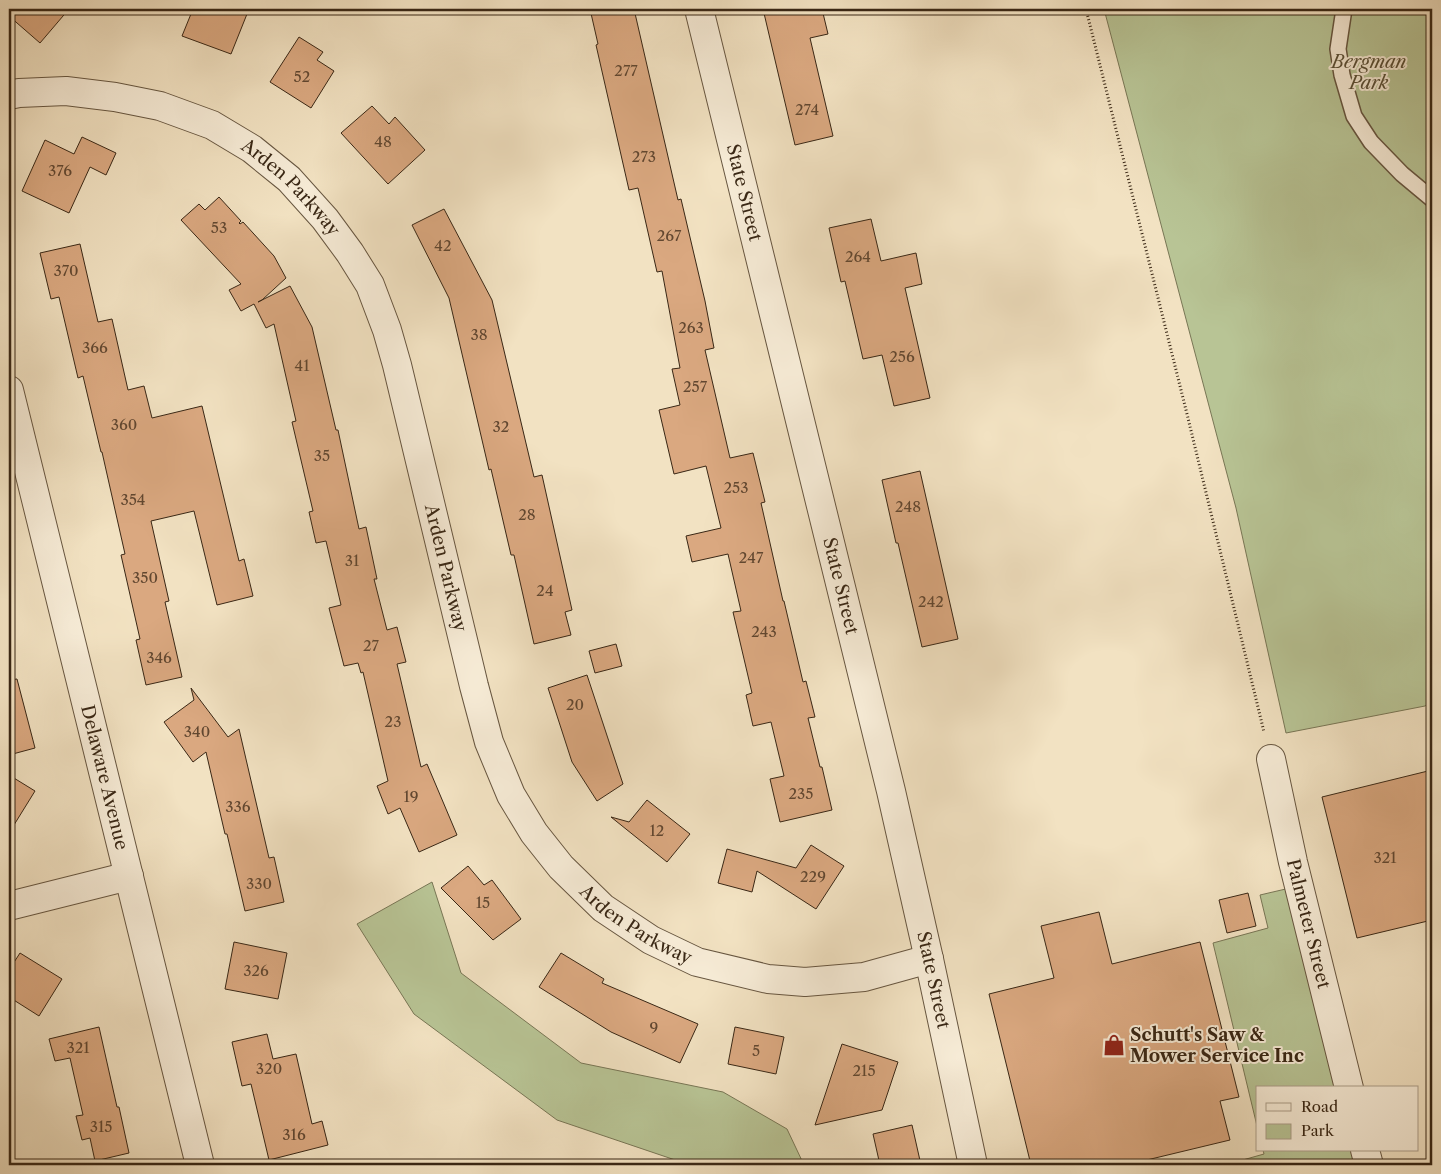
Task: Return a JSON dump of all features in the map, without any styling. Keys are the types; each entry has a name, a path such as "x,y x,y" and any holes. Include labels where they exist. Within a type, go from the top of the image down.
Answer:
{"street":[{"name":"State Street","path":"699,9 891,791 930,959 973,1165"},
{"name":"Arden Parkway","path":"9,95 66,91 115,97 160,106 212,126 252,150 289,179 330,226 350,253 370,285 387,330 397,365 488,742 511,795 534,833 560,867 603,908 651,940 697,962 768,979 805,982 864,977 930,959"},
{"name":"Delaware Avenue","path":"9,390 200,1165"},
{"name":"Palmeter Street","path":"1271,759 1294,862 1350,1086"},
{"path":"9,906 129,876"},
{"path":"1366,1152 1369,1165"}],"lane":[{"path":"1344,9 1338,49 1342,75 1354,116 1371,142 1402,174 1432,199"}],"path":[{"path":"1086,9 1188,414 1271,759"}],"green space":[{"name":"Bergman Park","path":"1104,9 1432,9 1432,702 1425,706 1286,733 1236,508"},
{"path":"432,882 461,973 581,1063 723,1092 787,1129 804,1165 690,1165 557,1120 414,1014 357,924"},
{"path":"1290,888 1338,1086 1256,1086 1256,1122 1213,943 1268,928 1260,895"},
{"path":"1264,1152 1354,1152 1357,1165 1225,1165 1264,1154"}],"building":[{"path":"9,9 69,9 40,43 9,16"},
{"path":"193,9 249,9 231,54 182,36"},
{"path":"590,9 634,9 678,200 681,199 705,301 714,348 705,350 730,458 753,453 765,502 761,503 783,601 803,682 806,681 815,717 808,718 832,810 780,822 770,779 784,776 771,722 753,726 746,695 752,693 733,612 741,611 728,554 692,562 686,536 721,528 706,466 674,474 659,410 680,405 672,369 680,368 662,271 657,272 638,188 629,190 596,45 598,44"},
{"path":"763,9 822,9 828,34 810,38 833,136 795,145"},
{"path":"299,37 323,52 317,60 334,71 311,108 270,82"},
{"path":"372,106 389,124 395,117 425,150 388,184 341,133"},
{"path":"82,137 116,153 106,175 90,167 69,213 22,191 45,140 74,154"},
{"path":"219,197 241,221 239,223 243,222 274,256 286,278 262,300 290,286 312,327 336,430 338,430 359,529 366,527 377,579 374,579 387,630 397,627 406,662 397,664 421,767 427,764 457,835 419,852 400,808 388,814 377,786 388,781 363,672 361,673 358,663 344,666 329,608 341,605 326,541 316,543 309,512 313,511 292,422 296,421 274,324 266,328 254,304 241,311 229,290 241,284 181,220 199,204 205,210"},
{"path":"444,209 492,300 534,477 542,475 572,610 565,612 571,635 534,644 514,555 511,555 491,469 489,470 449,298 412,225"},
{"path":"871,219 881,261 916,253 922,284 905,288 930,398 894,406 882,355 863,359 845,281 841,282 829,228"},
{"path":"80,244 98,322 112,319 128,390 144,386 152,418 202,406 239,561 244,559 253,596 217,605 194,511 151,521 169,601 165,602 182,677 146,685 136,640 140,639 121,555 125,554 102,452 83,376 78,378 59,297 51,299 40,253"},
{"path":"920,471 958,639 922,647 882,480"},
{"path":"616,644 622,666 595,673 589,651"},
{"path":"587,675 623,784 597,801 572,762 548,688"},
{"path":"17,679 35,748 9,755 9,680"},
{"path":"191,688 228,737 239,729 269,858 274,857 284,902 245,911 206,752 193,762 164,722 194,700"},
{"path":"1432,770 1432,920 1357,938 1322,797"},
{"path":"9,775 35,791 9,833"},
{"path":"647,800 690,834 667,862 611,817 629,822"},
{"path":"811,845 844,866 816,909 757,871 752,892 718,883 727,849 796,868"},
{"path":"468,866 484,885 492,880 521,919 493,940 441,888"},
{"path":"1248,893 1256,926 1227,933 1219,900"},
{"name":"Schutt's Saw & Mower Service Inc","path":"1099,912 1112,964 1200,942 1239,1097 1220,1101 1230,1140 1126,1165 1031,1165 989,994 1054,978 1041,926"},
{"path":"234,942 287,953 278,999 225,989"},
{"path":"20,953 62,979 39,1016 9,997 9,970"},
{"path":"561,953 604,979 602,983 698,1024 680,1063 611,1032 539,987"},
{"path":"99,1027 129,1153 95,1161 90,1138 82,1140 76,1116 83,1115 70,1058 55,1061 49,1039"},
{"path":"735,1027 784,1037 776,1074 728,1064"},
{"path":"267,1034 273,1059 296,1054 312,1124 322,1121 328,1145 269,1160 251,1084 242,1086 232,1042"},
{"path":"842,1044 898,1062 882,1110 815,1125"},
{"path":"912,1125 921,1165 880,1165 873,1134"}],"place":[{"name":"Schutt's Saw & Mower Service Inc","path":"1114,1045"}]}
